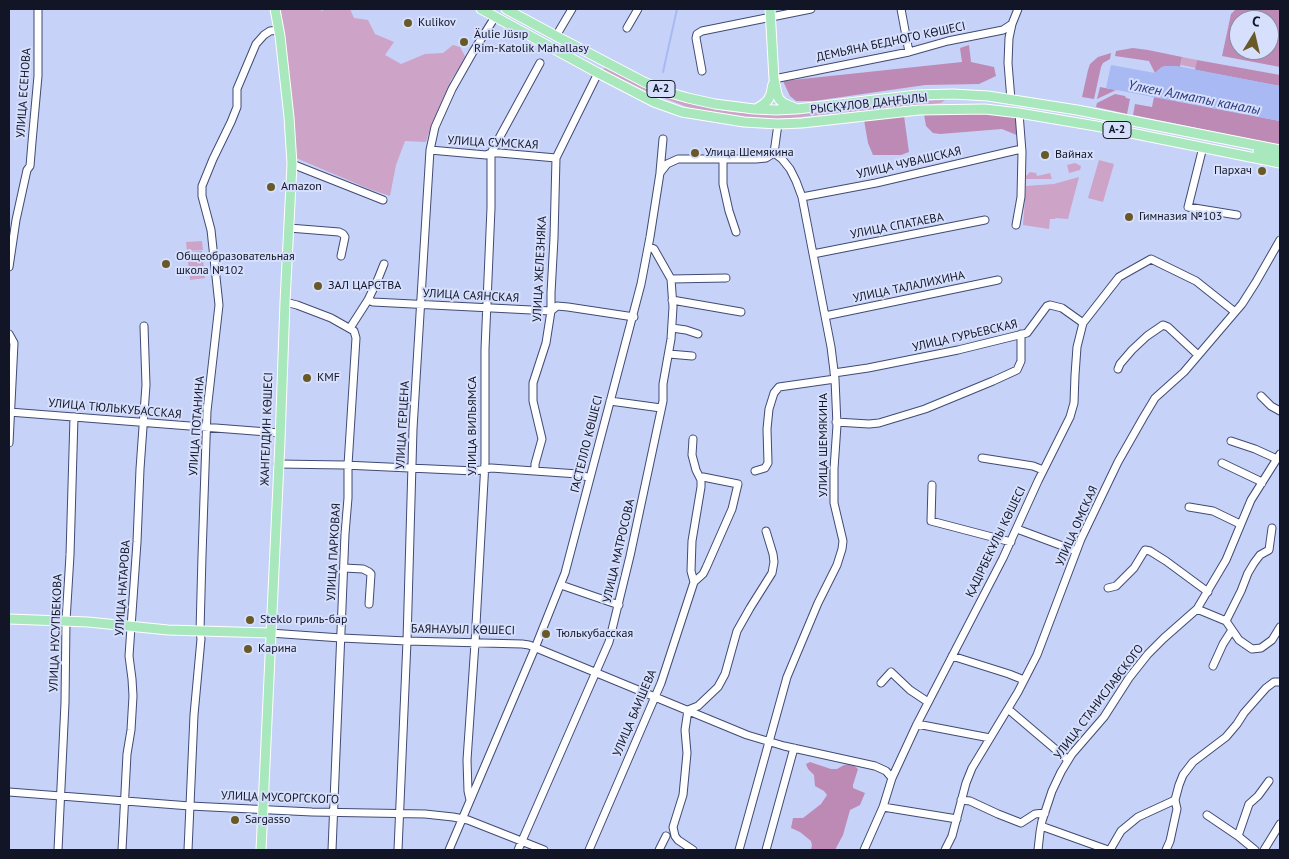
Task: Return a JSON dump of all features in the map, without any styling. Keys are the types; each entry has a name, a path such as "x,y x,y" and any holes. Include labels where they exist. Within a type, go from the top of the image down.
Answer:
{"main road":[{"name":"ЖАНГЕЛДИН КӨШЕСІ","path":"261,850 292,164 289,117 275,9"},
{"name":"РЫСҚҰЛОВ ДАҢҒЫЛЫ","path":"481,9 494,13 533,38 654,102 682,112 744,122 778,124 893,112 985,109 1074,122 1280,163"},
{"name":"РЫСҚҰЛОВ ДАҢҒЫЛЫ","path":"506,9 624,72 668,92 688,98 754,110 797,109 900,97 952,94 988,96 1077,110 1280,150"},
{"path":"494,13 510,19 516,14"},
{"path":"770,13 774,79 779,99 783,103 797,109"},
{"path":"533,38 537,33 568,50 574,46"},
{"path":"754,110 768,100 774,79"},
{"path":"952,94 953,109"},
{"path":"1074,122 1077,110"},
{"path":"1162,139 1165,134 1215,144 1218,138"},
{"path":"1239,154 1243,149 1280,157"},
{"name":"БАЯНАУЫЛ КӨШЕСІ","path":"9,619 66,620 168,630 270,633"}],"street":[{"name":"УЛИЦА ЕСЕНОВА","path":"9,267 16,220 27,170 30,166 38,76 38,9"},
{"path":"556,36 572,9"},
{"path":"627,28 638,9"},
{"path":"702,71 696,38 697,34 702,31 770,13 811,9"},
{"path":"901,9 909,52"},
{"path":"1011,100 1009,38 1018,9"},
{"name":"УЛИЦА ГЕРЦЕНА","path":"398,850 414,419 430,150 435,127 452,89 494,13"},
{"name":"ДЕМЬЯНА БЕДНОГО КӨШЕСІ","path":"774,79 909,52 948,41 1003,30 1012,24"},
{"name":"УЛИЦА ПОТАНИНА","path":"188,850 194,715 201,639 207,428 219,305 211,230 202,196 202,186 237,107 237,89 256,44 264,35 279,30"},
{"name":"УЛИЦА ВИЛЬЯМСА","path":"470,800 467,760 484,469 485,349 488,308 492,153 496,142 540,63"},
{"name":"УЛИЦА ЖЕЛЕЗНЯКА","path":"535,471 542,439 533,401 534,383 546,343 551,311 550,292 554,238 556,158 598,73"},
{"path":"1016,224 1021,197 1022,150 1019,113"},
{"path":"660,173 667,164 678,159 766,158 774,153 778,124"},
{"name":"ГАСТЕЛЛО КӨШЕСІ","path":"449,850 566,573 610,401 634,317 649,247 663,139"},
{"path":"1203,147 1188,207 1237,215"},
{"name":"УЛИЦА СУМСКАЯ","path":"430,150 556,158"},
{"name":"УЛИЦА ЧУВАШСКАЯ","path":"802,196 876,183 1022,150"},
{"name":"УЛИЦА ШЕМЯКИНА","path":"739,850 792,664 818,603 837,565 843,541 834,502 836,422 835,376 831,347 802,196 790,169 774,153"},
{"path":"724,158 723,184 736,232"},
{"path":"292,164 383,200"},
{"name":"УЛИЦА СПАТАЕВА","path":"813,254 985,220"},
{"path":"289,228 339,232 344,237 341,256"},
{"name":"УЛИЦА ОМСКАЯ","path":"945,850 952,836 966,783 972,768 1008,709 1037,655 1076,551 1118,462 1155,398 1184,372 1242,304 1280,240"},
{"name":"УЛИЦА МАТРОСОВА","path":"518,850 609,642 632,547 661,408 672,328 671,279 654,249 649,247"},
{"name":"ҚАДІРБЕКҰЛЫ КӨШЕСІ","path":"864,850 883,807 892,778 917,724 1011,542 1043,470 1070,417 1076,394 1077,347 1083,323 1119,277 1151,259 1196,281 1235,312"},
{"path":"285,302 306,308 350,328 368,300 384,264"},
{"path":"671,279 726,278"},
{"name":"УЛИЦА ТАЛАЛИХИНА","path":"825,316 998,280"},
{"name":"УЛИЦА САЯНСКАЯ","path":"368,300 373,302 421,305 551,311 557,306 634,317"},
{"path":"672,300 742,312"},
{"name":"УЛИЦА ГУРЬЕВСКАЯ","path":"755,471 765,468 768,463 767,428 769,409 774,393 779,387 1026,333 1047,306 1050,305 1062,308 1083,323"},
{"path":"1118,369 1132,350 1163,325 1168,327 1198,355"},
{"name":"УЛИЦА НАТАРОВА","path":"122,850 127,754 131,730 133,696 129,656 146,385 144,326"},
{"name":"УЛИЦА ПАРКОВАЯ","path":"332,850 348,465 356,338 354,331 350,328"},
{"path":"672,328 698,334"},
{"path":"9,334 14,343 9,412 9,443"},
{"path":"836,422 879,423 925,409 994,381 1017,370 1021,361 1021,334"},
{"path":"669,354 692,356"},
{"path":"1261,396 1271,406 1280,411"},
{"path":"610,401 661,408"},
{"name":"УЛИЦА ТЮЛЬКУБАССКАЯ","path":"9,412 280,433"},
{"name":"УЛИЦА НУСУПБЕКОВА","path":"58,850 74,417"},
{"name":"УЛИЦА БАИШЕВА","path":"693,438 692,456 701,480 692,542 691,571 694,582"},
{"path":"1231,442 1279,457"},
{"name":"УЛИЦА СТАНИСЛАВСКОГО","path":"1038,850 1041,826 1052,791 1068,760 1104,717 1129,678 1148,654 1197,609 1226,560 1251,500 1279,457"},
{"path":"982,458 1033,466 1043,470"},
{"path":"1222,463 1262,482 1262,484"},
{"path":"278,464 475,471 491,468 578,474 590,478"},
{"name":"УЛИЦА БАИШЕВА","path":"589,850 656,697 694,582 703,574 732,510 738,484 703,477 701,480"},
{"path":"932,485 931,521 1011,542"},
{"path":"1189,507 1213,511 1240,524"},
{"path":"1226,621 1254,562 1260,555 1269,550 1272,528"},
{"path":"1017,529 1076,551"},
{"path":"693,850 678,840 673,827 683,795 687,753 686,730 688,710 698,706 718,686 725,674 737,631 772,573 773,554 766,531"},
{"path":"1108,588 1116,586 1134,568 1145,550 1166,561 1208,592"},
{"path":"344,568 363,569 372,574 369,604"},
{"path":"561,585 618,605"},
{"path":"1197,609 1226,621 1239,640 1252,649 1261,648 1272,640 1280,627"},
{"path":"1213,666 1232,630"},
{"name":"БАЯНАУЫЛ КӨШЕСІ","path":"270,633 407,641 522,644 747,735 769,742 874,766 886,771 892,778"},
{"path":"952,656 1024,680"},
{"path":"881,683 891,672 910,690 928,702"},
{"path":"1166,850 1176,818 1175,800 1183,776 1193,762 1226,737 1244,712 1266,688 1274,682 1280,682"},
{"path":"1008,709 1068,760"},
{"path":"917,724 990,738"},
{"path":"766,850 794,748"},
{"path":"1238,836 1250,804 1269,781"},
{"name":"УЛИЦА МУСОРГСКОГО","path":"9,792 190,806 425,814 463,818 544,850"},
{"path":"961,800 970,801 1021,823 1035,814 1045,813"},
{"path":"1041,826 1109,850 1121,831 1138,817 1175,800"},
{"path":"883,807 957,818"},
{"path":"1207,815 1255,850"},
{"path":"1264,850 1280,824"},
{"path":"660,850 666,836"}],"shaded area":[{"path":"277,9 319,9 322,11 326,9 350,9 354,18 368,20 375,34 394,42 385,55 401,64 425,54 443,53 453,45 460,47 466,58 451,80 445,101 438,112 426,142 405,141 396,165 390,196 296,158"},
{"path":"1236,9 1280,9 1280,67 1243,60 1279,60 1279,10"},
{"path":"1229,23 1229,57 1222,56"},
{"path":"969,45 971,62 994,67 996,76 979,84 925,85 814,101 796,101 790,96 783,81 962,62 960,48"},
{"path":"1133,48 1182,57 1180,67 1162,67 1155,73 1149,61 1115,56 1116,51"},
{"path":"1111,53 1110,59 1103,63 1101,67 1094,99 1082,97 1090,64 1098,57"},
{"path":"1182,57 1197,60 1196,68 1181,65"},
{"path":"1197,60 1280,75 1280,86 1195,70"},
{"path":"605,68 646,87 693,105 731,112 770,115 790,114 945,100 941,103 790,118 769,119 729,116 692,109 644,90 602,70"},
{"path":"1100,87 1116,90 1097,99"},
{"path":"1115,94 1130,99 1127,114 1096,107 1097,103"},
{"path":"1154,97 1280,121 1280,145 1133,115 1135,104 1152,107"},
{"path":"969,112 1016,116 1019,136 1002,129 940,134 933,133 926,126 924,114"},
{"path":"904,116 909,152 901,155 873,155 868,143 864,120"},
{"path":"1099,160 1114,164 1103,202 1088,198"},
{"path":"1075,163 1081,166 1080,170 1069,173 1067,165"},
{"path":"1030,172 1036,173 1037,176 1050,173 1052,179 1026,179"},
{"path":"1079,177 1068,219 1050,219 1049,229 1023,225 1026,186 1054,184"},
{"path":"202,241 203,250 187,251 186,242"},
{"path":"202,251 205,278 190,280 187,252"},
{"path":"810,762 831,769 852,764 858,769 853,788 865,793 860,805 850,810 843,835 835,850 811,850 811,841 800,832 791,828 793,818 803,818 821,804 827,795 815,786 814,775 806,764"}],"water":[{"name":"Үлкен Алматы каналы","path":"1111,65 1155,73 1162,67 1177,66 1280,86 1280,121 1106,88"}],"waterway":[{"path":"663,72 677,9"}],"place":[{"name":"Kulikov","path":"408,23"},
{"name":"Äulie Jüsıp Rim-Katolik Mahallasy","path":"464,42"},
{"name":"Улица Шемякина","path":"695,153"},
{"name":"Вайнах","path":"1045,155"},
{"name":"Пархач","path":"1262,171"},
{"name":"Amazon","path":"271,187"},
{"name":"Гимназия №103","path":"1129,217"},
{"name":"Общеобразовательная школа №102","path":"166,264"},
{"name":"ЗАЛ ЦАРСТВА","path":"318,286"},
{"name":"KMF","path":"307,378"},
{"name":"Steklo гриль-бар","path":"250,620"},
{"name":"Тюлькубасская","path":"546,634"},
{"name":"Карина","path":"248,649"},
{"name":"Sargasso","path":"235,820"}]}
